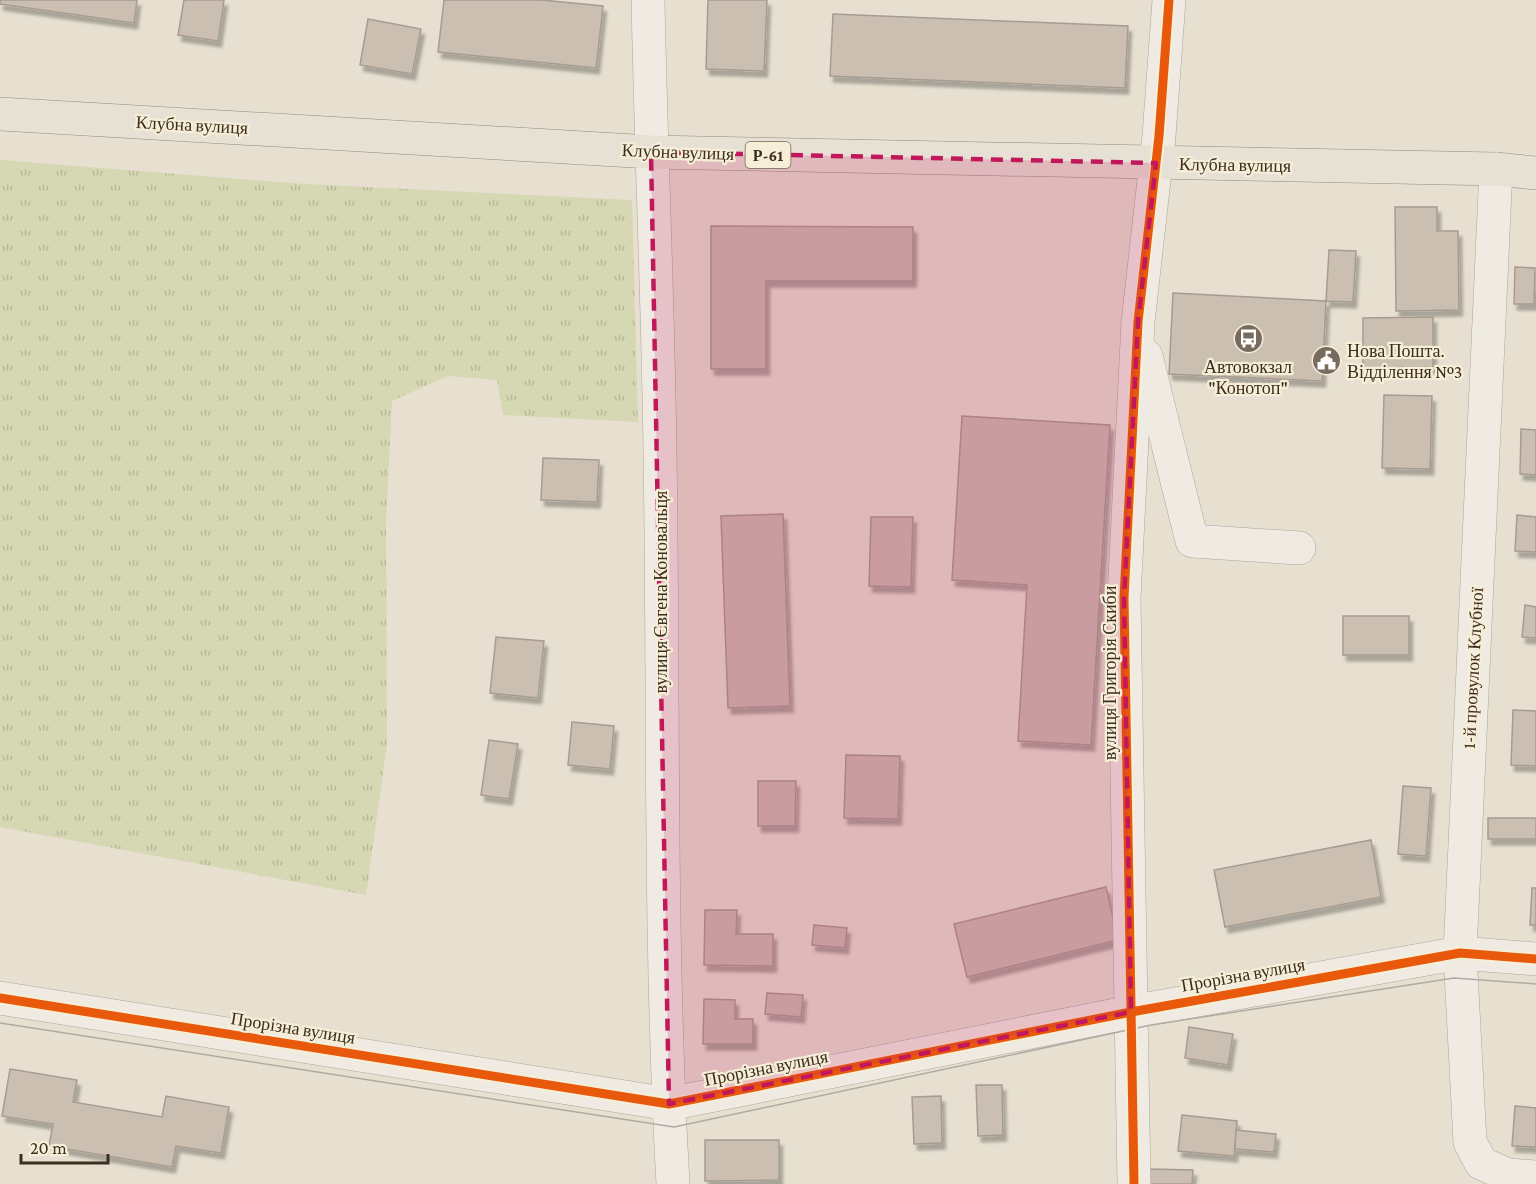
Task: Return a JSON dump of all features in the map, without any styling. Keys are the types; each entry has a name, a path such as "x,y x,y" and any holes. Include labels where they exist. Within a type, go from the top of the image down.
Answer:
{"main road":[{"name":"Клубна вулиця","path":"0,114 651,152 1496,169 1536,173"}],"street":[{"name":"вулиця Євгена Коновальця","path":"648,0 660,452 662,750 669,1104 673,1184"},
{"name":"вулиця Григорія Скиби","path":"1134,1184 1124,598 1137,322 1156,163 1169,0"},
{"name":"1-й провулок Клубної","path":"1496,169 1460,952 1470,1142 1481,1163 1508,1175 1536,1177"},
{"path":"1137,322 1192,541 1299,548"},
{"name":"Прорізна вулиця","path":"0,998 669,1104 1131,1012 1460,952 1536,959"}],"highlighted area":[{"path":"651,152 1156,163 1138,322 1124,598 1131,1012 669,1104"}],"green space":[{"path":"0,160 305,184 632,200 638,422 503,415 497,380 448,376 392,401 386,521 387,744 366,895 0,827"}],"building":[{"path":"0,0 137,0 134,23 0,4"},
{"path":"184,0 224,0 218,41 178,35"},
{"path":"444,0 542,0 603,6 596,68 438,52"},
{"path":"708,0 767,0 764,71 706,69"},
{"path":"833,14 1128,26 1125,88 830,76"},
{"path":"368,19 421,29 412,74 360,65"},
{"path":"1395,207 1437,207 1437,231 1458,231 1459,310 1396,311"},
{"path":"711,226 913,227 913,281 766,281 766,369 711,369"},
{"path":"1329,250 1356,251 1353,302 1326,301"},
{"path":"1515,267 1535,268 1534,304 1514,304"},
{"name":"Автовокзал \"Конотоп\"","path":"1173,293 1326,301 1322,381 1169,374"},
{"path":"1433,317 1433,367 1363,368 1363,318"},
{"path":"1384,395 1432,396 1430,469 1382,468"},
{"path":"962,416 1110,425 1091,745 1018,741 1027,585 952,580"},
{"path":"1521,429 1536,430 1536,475 1520,474"},
{"path":"543,458 599,460 597,502 541,500"},
{"path":"783,514 790,706 728,708 721,516"},
{"path":"1517,515 1536,517 1536,552 1515,551"},
{"path":"871,517 913,517 911,587 869,586"},
{"path":"1525,605 1536,607 1536,638 1522,637"},
{"path":"1343,616 1409,616 1409,655 1343,655"},
{"path":"496,637 544,641 538,698 490,693"},
{"path":"1513,710 1536,711 1536,766 1511,765"},
{"path":"572,722 614,726 610,769 568,765"},
{"path":"489,740 518,744 509,799 481,795"},
{"path":"846,755 900,756 898,819 844,818"},
{"path":"758,781 796,781 795,826 758,826"},
{"path":"1403,786 1431,788 1426,856 1398,854"},
{"path":"1488,818 1536,818 1536,839 1488,839"},
{"path":"1371,840 1381,897 1225,927 1214,870"},
{"path":"1106,887 1118,940 967,977 954,924"},
{"path":"1532,888 1536,888 1536,925 1530,925"},
{"path":"705,910 737,910 736,934 773,934 773,966 704,965"},
{"path":"814,925 847,928 845,948 812,945"},
{"path":"767,993 803,995 801,1017 765,1014"},
{"path":"704,999 735,1000 735,1019 753,1019 753,1044 703,1044"},
{"path":"1189,1027 1233,1034 1228,1065 1185,1058"},
{"path":"10,1069 77,1080 73,1102 162,1117 166,1096 229,1107 221,1153 176,1146 172,1167 49,1146 53,1124 2,1116"},
{"path":"976,1085 1002,1085 1003,1135 978,1136"},
{"path":"941,1096 942,1143 914,1144 912,1097"},
{"path":"1515,1106 1536,1108 1536,1147 1512,1146"},
{"path":"1182,1115 1237,1121 1234,1156 1178,1151"},
{"path":"1236,1130 1276,1134 1274,1152 1235,1149"},
{"path":"705,1140 779,1140 779,1180 705,1181"},
{"path":"1150,1169 1193,1170 1192,1184 1149,1184"}],"tram line":[{"path":"0,1023 674,1127 1151,1025 1454,978 1536,984"}],"cycle path":[{"path":"1134,1184 1124,598 1138,322 1159,136 1169,0"},
{"path":"0,998 669,1104 1131,1012 1460,953 1536,959"}],"place":[{"name":"Автовокзал \"Конотоп\"","path":"1248,338"},
{"name":"Нова Пошта. Відділення №3","path":"1326,361"}]}
